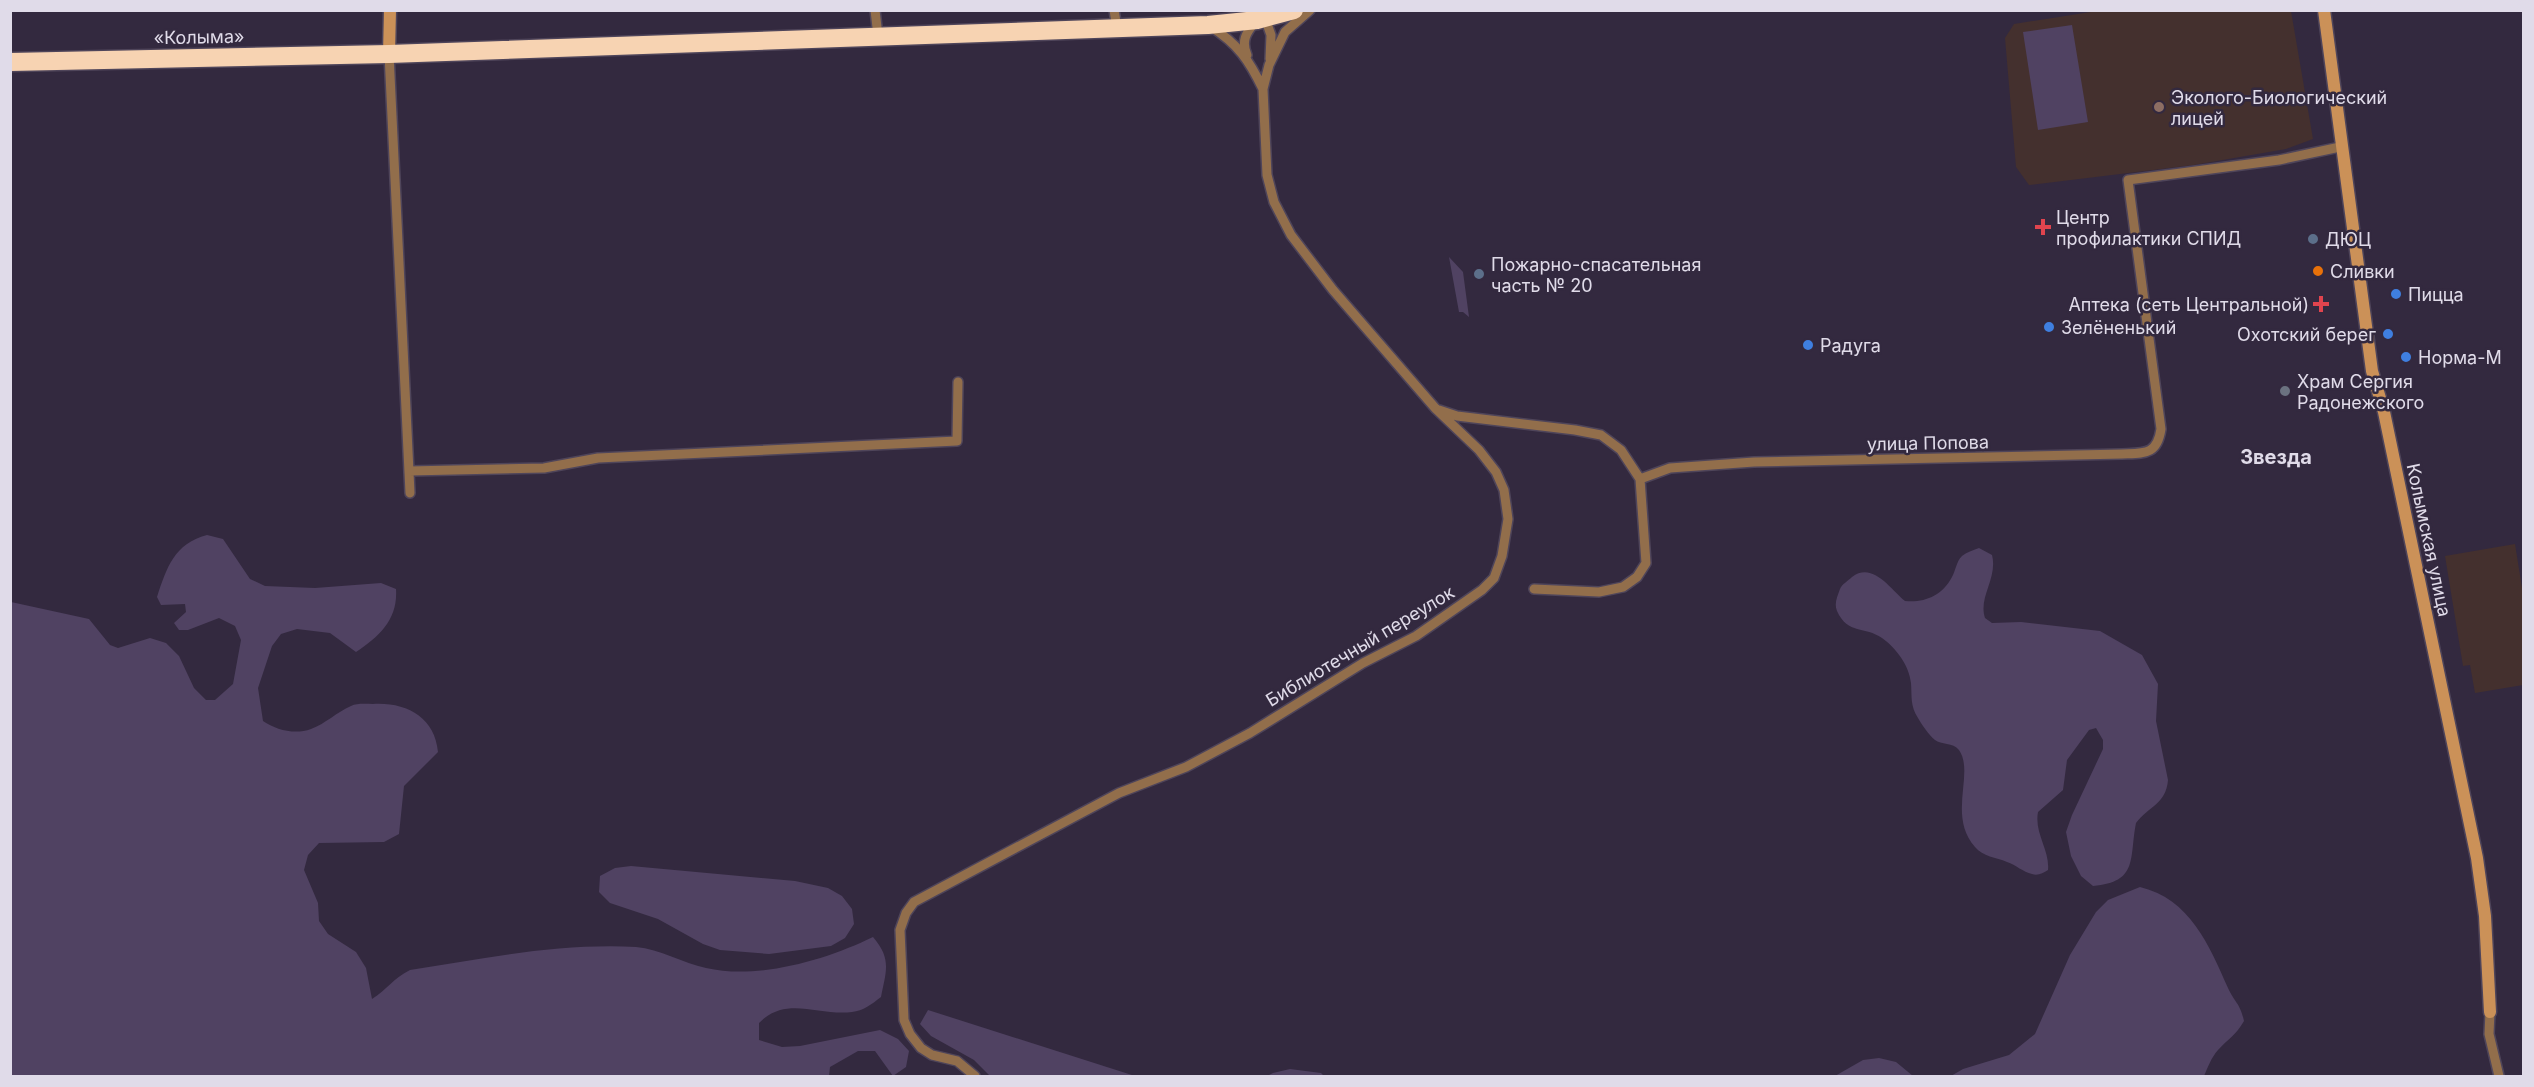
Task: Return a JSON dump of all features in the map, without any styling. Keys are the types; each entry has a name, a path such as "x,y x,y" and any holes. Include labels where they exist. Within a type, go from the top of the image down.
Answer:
{"highway":[{"name":"«Колыма»","path":"10,63 389,54 878,36 1115,20 1208,26 1261,19 1294,10"}],"street":[{"path":"390,10 389,54 410,493"},
{"path":"875,10 878,36"},
{"name":"Библиотечный переулок","path":"975,1077 957,1060 932,1055 921,1048 910,1034 904,1020 900,930 906,913 914,902 1119,793 1186,768 1250,733 1363,663 1416,636 1482,590 1494,578 1502,555 1508,519 1504,490 1496,472 1436,409 1333,290 1303,253 1281,218 1274,202 1267,175 1263,89 1269,65 1285,32 1310,10"},
{"name":"Колымская улица","path":"2324,10 2340,147 2372,371 2384,412 2473,834 2485,916 2489,1034 2499,1077"},
{"path":"1250,63 1243,45 1246,32 1261,19 1271,35 1269,65"},
{"name":"Библиотечный переулок","path":"1208,26 1230,39 1250,63 1263,89"},
{"name":"улица Попова","path":"1640,479 1670,468 1746,463 2149,452 2159,443 2161,429 2128,180 2279,160 2340,147"},
{"path":"408,471 544,468 607,457 957,441 958,382"},
{"path":"1436,409 1457,416 1601,435 1621,450 1640,479 1646,563 1637,577 1623,587 1599,592 1534,589"}],"shaded area":[{"name":"Эколого-Биологический лицей","path":"2103,10 2291,11 2313,139 2286,149 2194,165 2029,185 2016,167 2005,38 2014,24"},
{"path":"2072,25 2088,122 2038,130 2023,32"},
{"path":"1449,257 1463,272 1469,317 1459,312"},
{"path":"207,535 223,539 250,579 265,586 315,588 381,583 396,589 394,609 386,626 373,640 356,652 330,633 297,629 281,634 272,646 258,688 263,721 280,729 305,731 353,705 385,704 417,714 431,729 436,740 438,752 404,786 399,834 384,842 319,843 308,855 304,870 318,903 319,921 328,934 356,952 366,968 372,999 410,970 523,952 579,947 636,947 654,950 706,968 747,971 791,966 834,953 873,937 883,952 886,966 881,997 864,1009 852,1012 803,1008 780,1010 759,1023 759,1040 782,1047 800,1046 880,1030 898,1039 909,1051 906,1067 893,1076 875,1051 858,1051 830,1067 829,1076 11,1076 11,602 89,619 110,645 118,648 150,638 166,643 179,656 194,688 206,700 215,700 233,684 241,640 235,626 219,618 188,630 179,630 174,623 186,612 185,604 161,605 157,597 173,558 187,544"},
{"path":"2515,544 2523,594 2523,685 2475,693 2470,665 2463,666 2445,556"},
{"path":"1979,548 1992,555 1993,563 1984,603 1985,618 1992,623 2021,622 2100,631 2142,655 2158,684 2156,721 2168,780 2167,788 2160,800 2136,823 2131,857 2125,874 2108,884 2093,886 2081,876 2071,856 2066,832 2103,749 2103,740 2096,728 2089,730 2067,760 2063,790 2038,812 2038,827 2047,855 2048,870 2032,874 1986,855 1975,847 1967,835 1963,822 1964,770 1959,750 1935,740 1915,714 1910,676 1897,652 1876,634 1846,624 1837,611 1836,600 1841,587 1860,573 1867,572 1881,579 1905,601 1919,601 1932,597 1948,584 1962,556"},
{"path":"631,866 795,881 828,888 842,896 852,909 854,924 845,938 831,946 769,954 720,950 703,944 658,919 610,903 599,892 600,876 615,868"},
{"path":"2140,887 2172,902 2196,926 2242,1015 2244,1021 2241,1026 2216,1053 2204,1076 1951,1076 1963,1069 2009,1055 2035,1034 2070,955 2096,912 2108,900"},
{"path":"928,1010 1135,1076 990,1076 974,1060 931,1036 920,1024"},
{"path":"1879,1058 1896,1062 1913,1076 1835,1076 1863,1060"},
{"path":"1290,1069 1321,1073 1324,1076 1267,1076"}],"place":[{"name":"Эколого-Биологический лицей","path":"2159,107"},
{"name":"Центр профилактики СПИД","path":"2043,227"},
{"name":"ДЮЦ","path":"2313,239"},
{"name":"Сливки","path":"2318,271"},
{"name":"Пожарно-спасательная часть № 20","path":"1479,274"},
{"name":"Пицца","path":"2396,294"},
{"name":"Аптека (сеть Центральной)","path":"2321,304"},
{"name":"Зелёненький","path":"2049,327"},
{"name":"Охотский берег","path":"2388,334"},
{"name":"Радуга","path":"1808,345"},
{"name":"Норма-М","path":"2406,357"},
{"name":"Храм Сергия Радонежского","path":"2285,391"}],"district":[{"name":"Звезда","path":"2276,457"}]}
